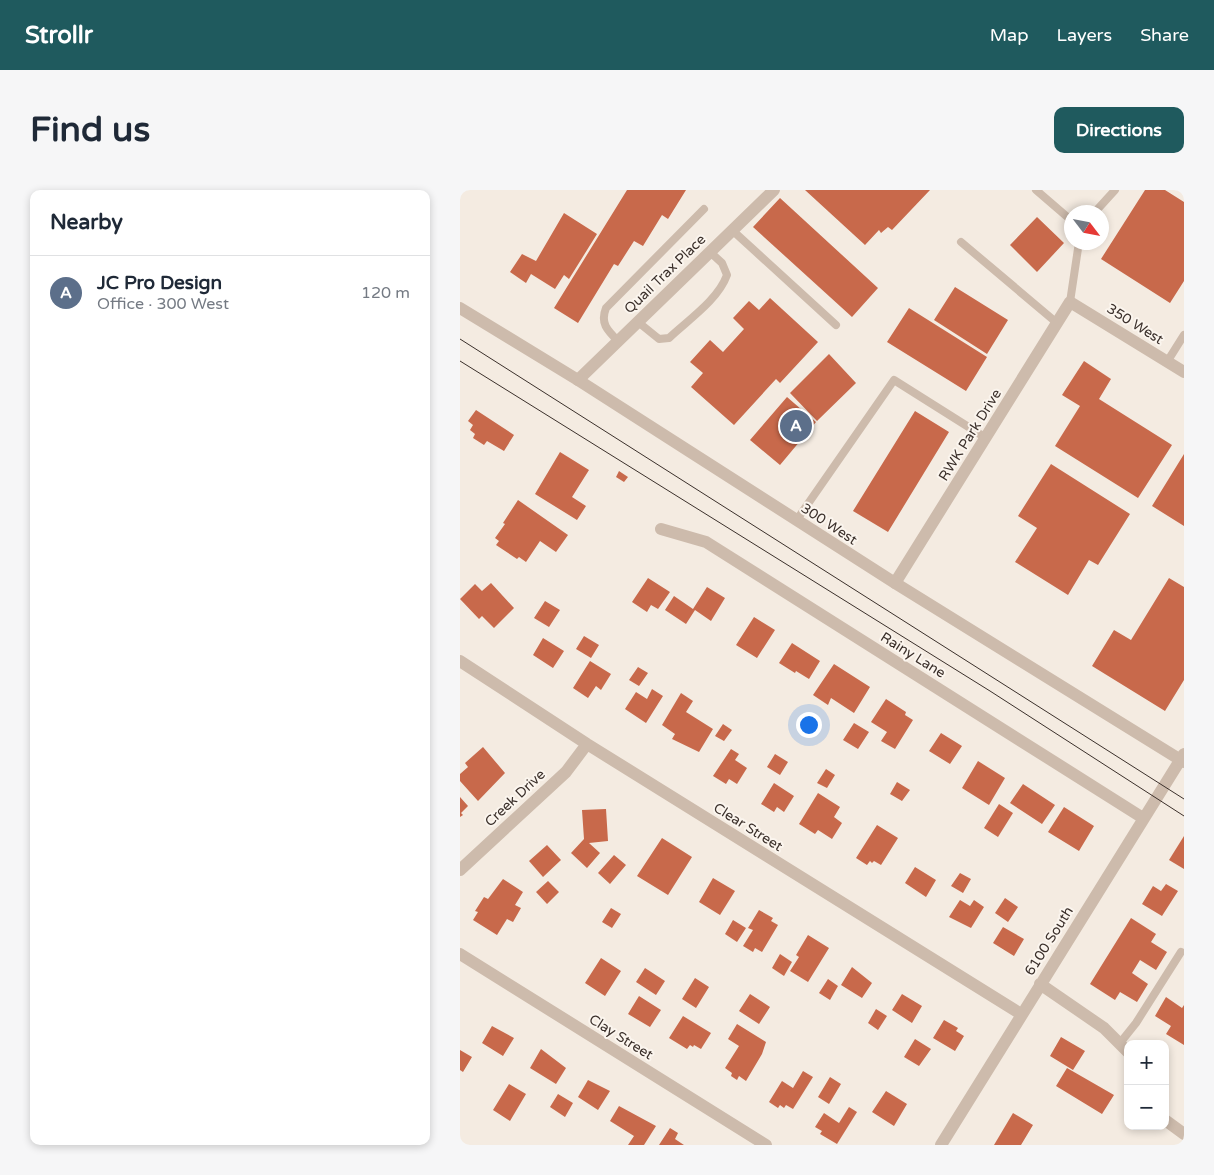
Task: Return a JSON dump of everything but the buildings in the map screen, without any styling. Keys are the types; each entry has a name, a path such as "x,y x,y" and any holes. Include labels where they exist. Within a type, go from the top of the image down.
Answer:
{"street":[{"name":"Quail Trax Place","path":"578,380 774,190"},
{"name":"RWK Park Drive","path":"894,584 1070,302"},
{"name":"350 West","path":"1070,302 1184,372"},
{"name":"300 West","path":"460,308 578,380 894,584 1183,759"},
{"name":"Rainy Lane","path":"661,529 706,542 1143,818"},
{"name":"Clear Street","path":"460,661 587,744 1022,1014"},
{"name":"Creek Drive","path":"460,870 566,772 587,744"},
{"name":"6100 South","path":"941,1145 1143,818 1183,759"},
{"name":"Clay Street","path":"460,954 766,1145"},
{"path":"1040,984 1104,1028 1124,1048"},
{"path":"1169,1123 1184,1134"}],"lane":[{"path":"1036,190 1064,214"},
{"path":"1101,205 1115,190"},
{"path":"618,341 605,328 602,318 606,308 704,209"},
{"path":"732,230 836,325"},
{"path":"961,242 1057,323"},
{"path":"1070,302 1078,250"},
{"path":"638,322 658,339 669,338 707,302 724,284 727,275 722,263 710,252"},
{"path":"1167,362 1184,335"},
{"path":"796,520 894,380 986,438"},
{"path":"1128,1040 1136,1023 1181,952"}],"tram line":[{"path":"460,339 1184,799"},
{"path":"460,361 990,691 1184,816"}],"place":[{"name":"JC Pro Design","path":"796,426"}]}
